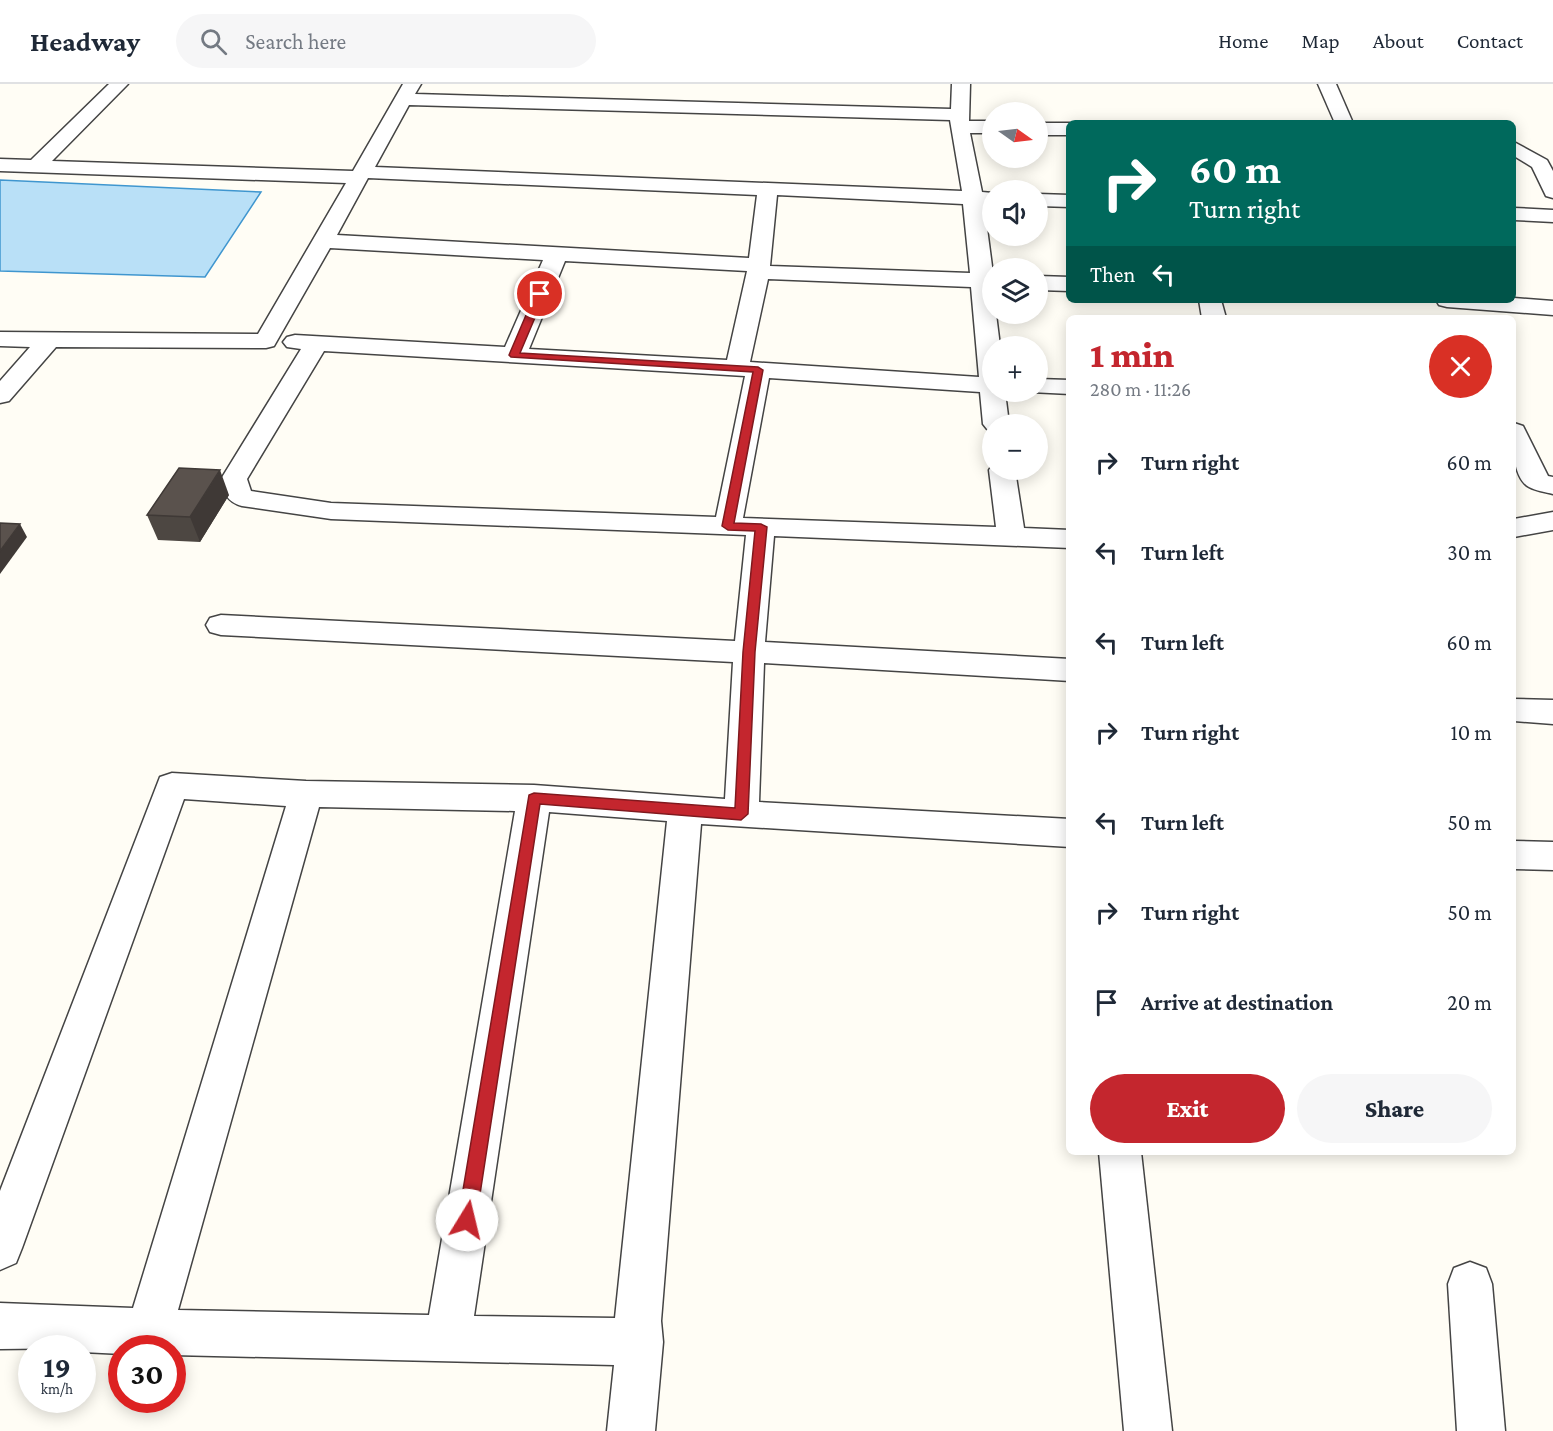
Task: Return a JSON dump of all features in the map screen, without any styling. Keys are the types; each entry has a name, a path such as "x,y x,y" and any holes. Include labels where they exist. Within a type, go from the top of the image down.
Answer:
{"street":[{"path":"36,166 119,84"},
{"path":"961,84 959,121 982,195"},
{"path":"1327,84 1343,120"},
{"path":"266,341 407,92 959,121 982,125"},
{"path":"1048,129 1066,129"},
{"path":"1516,149 1540,164 1553,192"},
{"path":"0,165 361,175 982,198"},
{"path":"728,526 768,189"},
{"path":"1048,200 1066,201"},
{"path":"1516,214 1553,216"},
{"path":"323,241 982,281"},
{"path":"514,355 557,254"},
{"path":"1048,283 1066,284"},
{"path":"1486,303 1553,308"},
{"path":"0,339 266,341 982,385"},
{"path":"0,396 49,340"},
{"path":"316,344 234,479 238,494 242,498 331,511 1066,539"},
{"path":"1048,386 1066,387"},
{"path":"1516,435 1538,481 1553,486"},
{"path":"1003,480 1011,537"},
{"path":"1516,528 1553,521"},
{"path":"741,814 749,652 761,527"},
{"path":"220,625 1066,670"},
{"path":"1516,710 1553,712"},
{"path":"0,1248 172,786 306,794 534,798 741,814 1066,833"},
{"path":"149,1332 306,794"},
{"path":"448,1337 534,798"},
{"path":"631,1431 640,1342 638,1321 685,809"},
{"path":"1516,855 1553,856"},
{"path":"1120,1155 1148,1431"},
{"path":"1470,1284 1480,1431"},
{"path":"0,1326 149,1332 640,1342"}],"water":[{"path":"0,180 261,192 205,277 0,271"}],"building":[{"path":"179,468 220,470 190,517 147,515"},
{"path":"0,523 20,524 0,551"}],"route":[{"path":"467,1220 534,798 741,814 749,652 761,527 728,526 758,370 514,355 540,294"}]}
